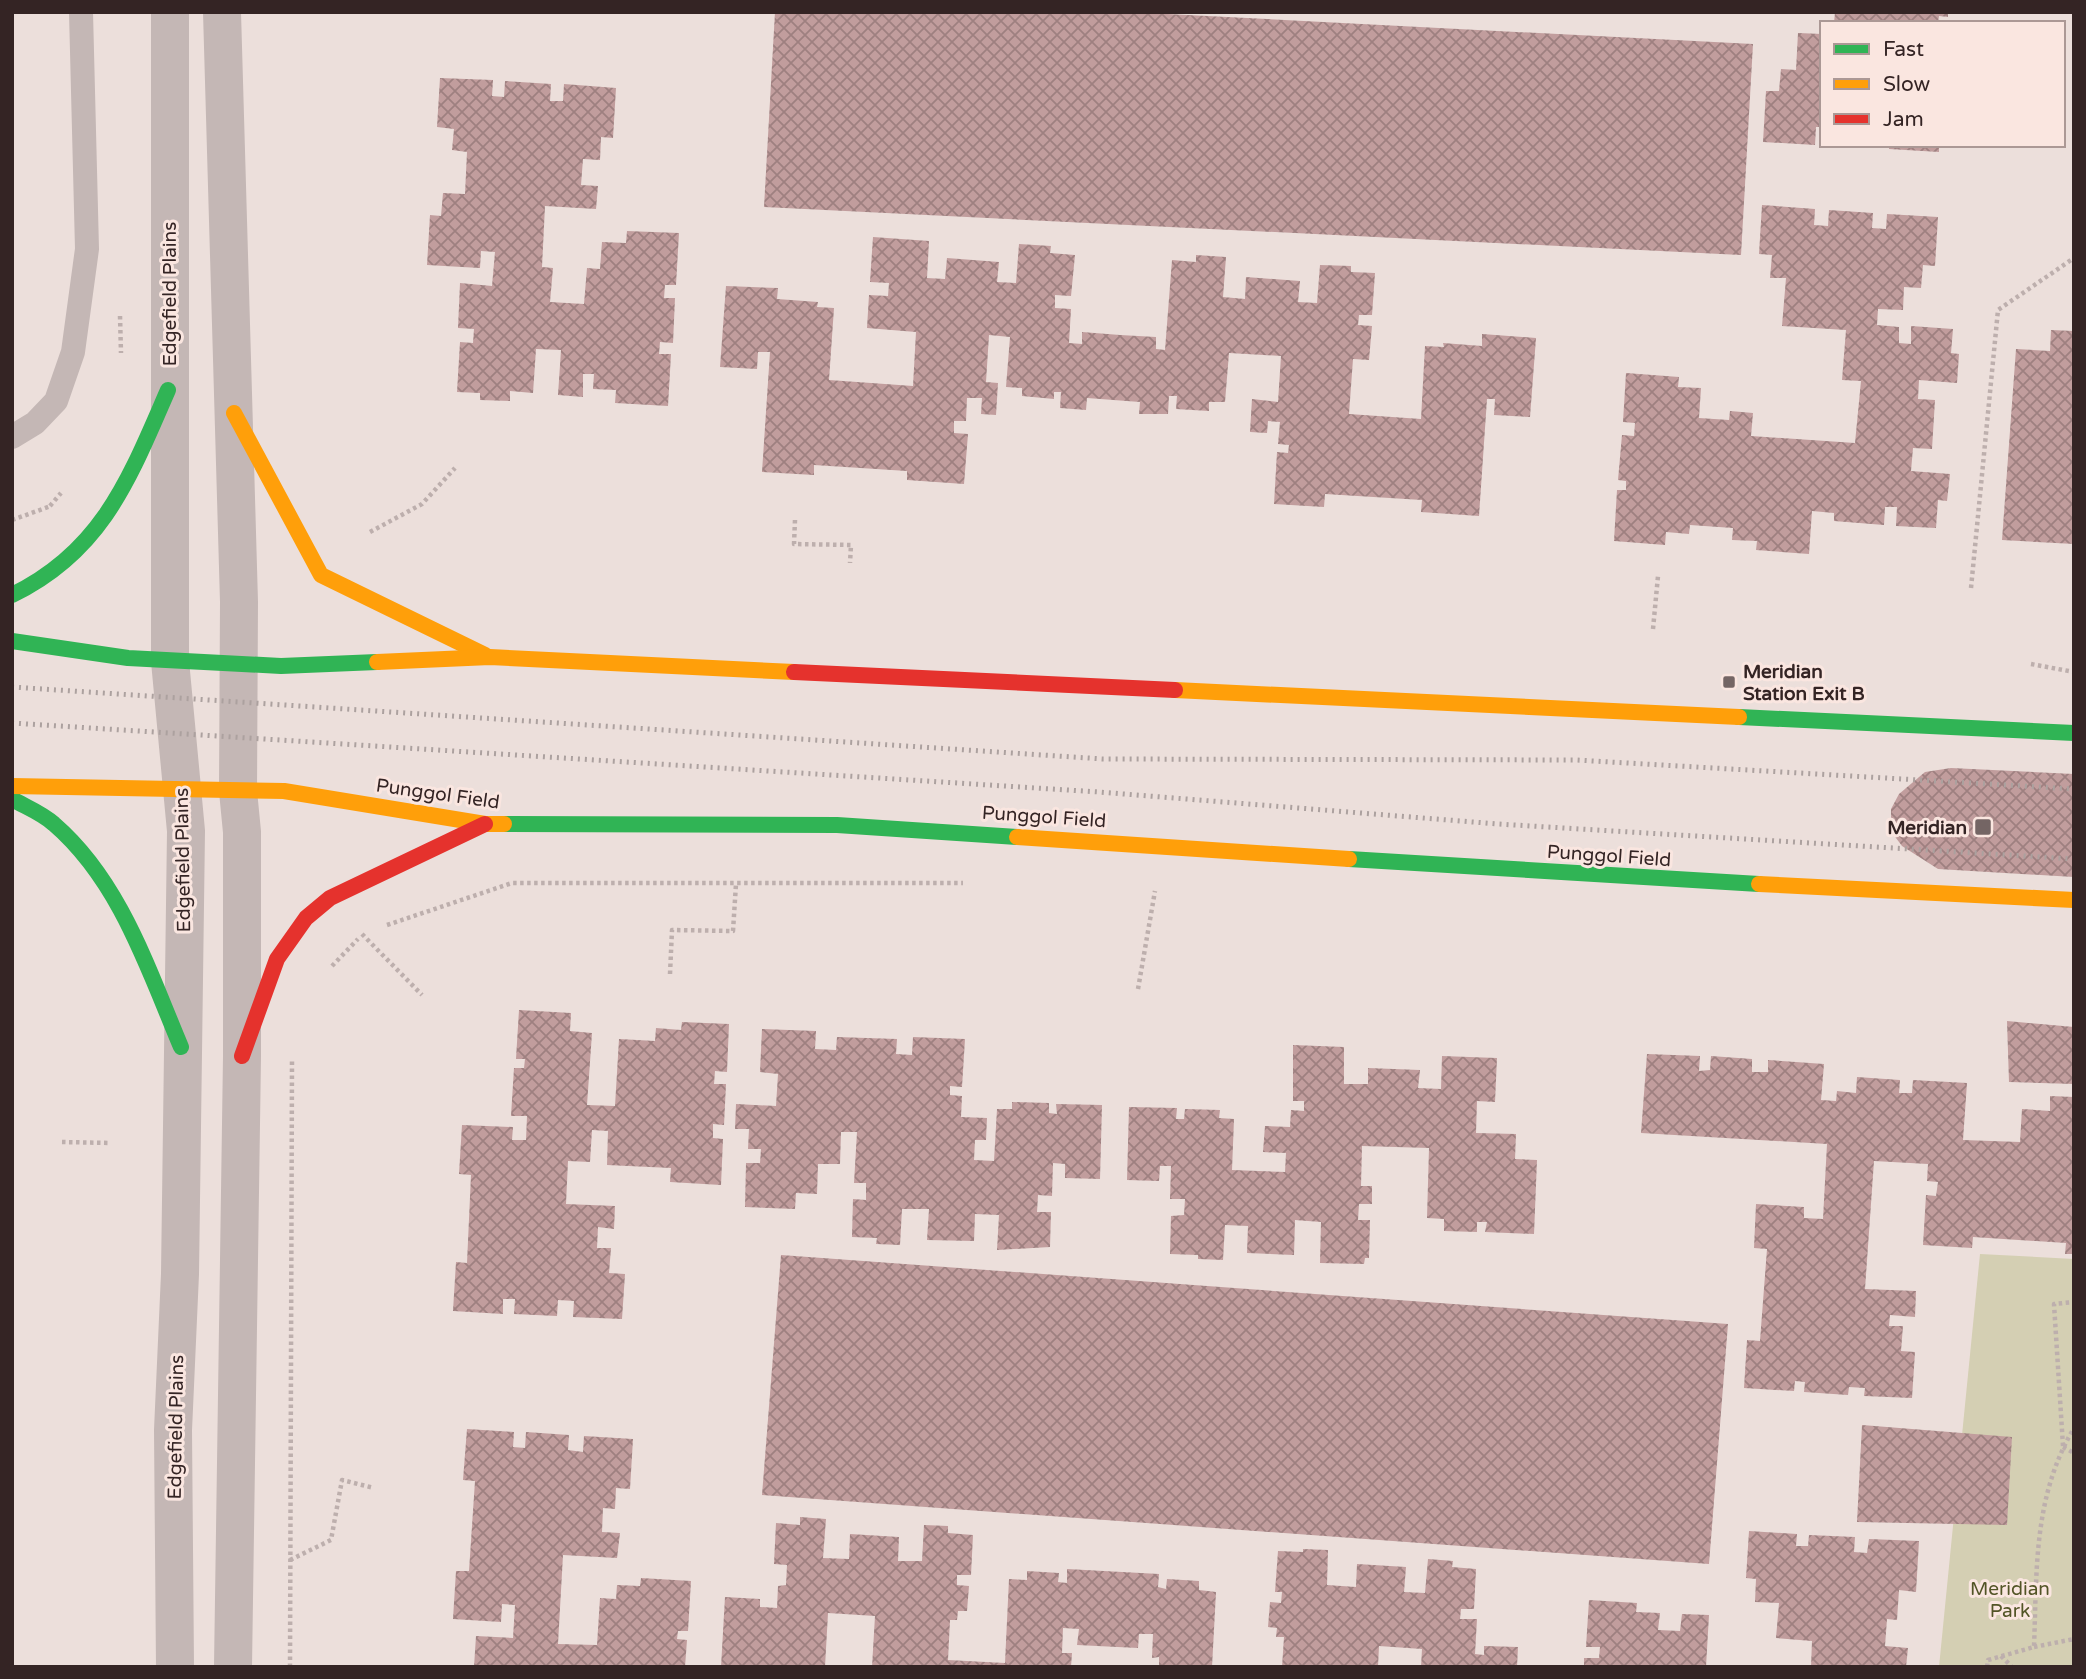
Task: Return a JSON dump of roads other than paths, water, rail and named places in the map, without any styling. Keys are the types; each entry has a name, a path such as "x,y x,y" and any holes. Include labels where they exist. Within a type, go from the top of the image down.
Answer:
{"street":[{"name":"Edgefield Plains","path":"170,12 170,661 186,831 180,1274 173,1430 175,1667"},
{"path":"222,12 239,602 238,791 242,832 242,1056 233,1667"},
{"path":"12,595 27,590 79,552 122,493 168,390"},
{"path":"234,412 321,575 490,657"},
{"path":"12,640 170,661 281,666 490,657 2074,733"},
{"name":"Punggol Field","path":"12,786 284,791 485,824 837,825 1629,878 2074,900"},
{"path":"12,799 52,822 87,857 131,932 181,1047"},
{"path":"242,1056 277,959 306,918 330,898 485,824"}],"lane":[{"path":"12,437 35,424 56,401 73,352 87,249 81,12"}],"railway":[{"path":"12,687 1103,759 1576,760 2074,789"},
{"path":"12,723 1099,792 1498,824 2074,859"}],"place":[{"name":"Meridian Station Exit B","path":"1729,682"},
{"name":"Meridian","path":"1983,827"}],"park label":[{"name":"Meridian Park","path":"2010,1599"}]}
